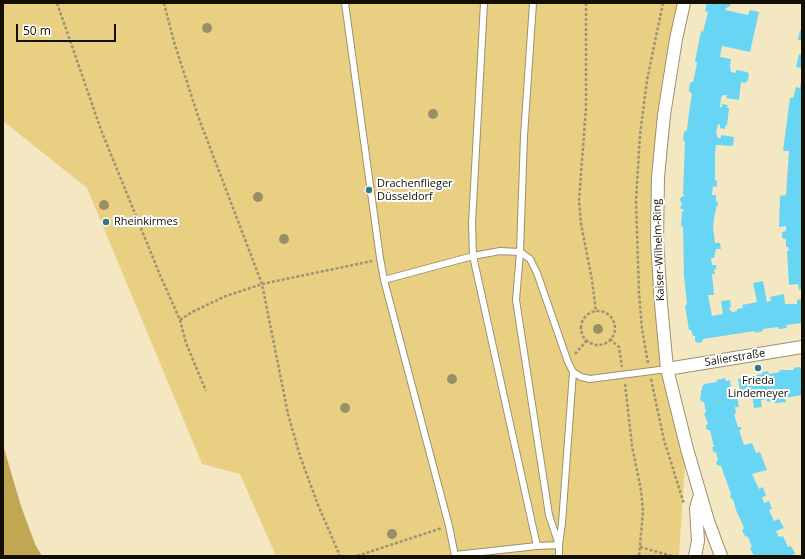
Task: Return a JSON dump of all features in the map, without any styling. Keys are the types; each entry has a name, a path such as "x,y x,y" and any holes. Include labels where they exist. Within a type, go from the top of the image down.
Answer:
{"street":[{"name":"Kaiser-Wilhelm-Ring","path":"684,3 676,39 664,115 658,177 657,240 661,304 667,369 687,450 719,555"},
{"name":"Salierstraße","path":"667,369 802,347"},
{"name":"Kaiser-Wilhelm-Ring","path":"695,556 698,541 696,508 700,494"}],"lane":[{"path":"345,3 384,280 449,526 455,556 537,546 559,545"},
{"path":"484,3 472,223 473,256 537,546"},
{"path":"533,3 524,136 520,252 516,300 549,515 559,545"},
{"path":"384,280 473,256 500,251 520,252 530,259 537,272 568,362 574,372 581,377 590,379 667,369"},
{"path":"559,556 574,372"}],"path":[{"path":"57,3 101,130 180,320 186,343 206,391"},
{"path":"164,3 174,42 198,116 262,284 288,414 300,456 318,505 340,556"},
{"path":"586,3 586,108 579,200 596,312"},
{"path":"180,320 226,296 262,284 356,265 380,258"},
{"path":"596,312 603,312 612,318 614,332 606,343 592,345 582,336 581,323 590,313 596,312"},
{"path":"610,339 619,347 624,375 632,446 641,490 642,512 639,556"},
{"path":"568,362 587,340"},
{"path":"357,556 449,526"},
{"path":"640,547 672,556"}],"shaded area":[{"path":"3,3 678,3 670,38 657,177 666,369 686,450 680,556 276,556 240,474 202,464 87,188 3,121"},
{"path":"3,445 21,506 35,544 42,556 3,556"}],"building":[{"path":"707,3 731,3 725,10 748,15 750,10 759,12 750,52 722,46 720,57 731,59 731,72 736,73 736,70 747,72 749,74 748,80 745,83 741,82 739,100 726,98 727,95 723,95 721,98 720,107 722,107 722,104 728,105 727,108 729,108 727,126 725,125 725,129 720,128 720,125 718,124 716,133 718,138 721,138 721,135 734,137 733,146 716,145 715,180 717,181 717,187 713,186 712,195 716,195 718,205 716,207 713,227 715,243 720,243 721,249 716,249 714,258 711,258 712,265 716,265 716,269 714,269 715,274 712,274 714,295 708,295 712,316 723,314 721,301 730,300 731,306 729,309 732,312 743,308 742,305 757,302 753,283 763,281 767,302 771,301 770,297 784,294 785,304 797,304 797,300 802,299 802,323 786,325 787,328 779,329 778,327 763,329 763,331 755,333 755,331 703,339 702,342 698,343 695,341 695,336 693,336 691,330 689,330 685,306 687,304 684,276 683,227 681,226 682,211 684,210 680,208 682,204 680,200 681,197 684,196 685,142 683,139 684,132 687,130 692,94 689,91 690,83 693,82 694,78 697,63 695,61 701,31 703,32 708,12 705,11"},
{"path":"800,30 802,31 802,41 798,40"},
{"path":"799,54 802,55 802,73 801,68 796,67"},
{"path":"801,82 802,289 799,290 798,284 789,285 787,251 789,251 788,247 786,247 786,239 782,238 782,232 786,231 786,226 779,227 780,196 786,195 789,151 783,151 790,98 793,98 796,87 800,88"},
{"path":"794,368 802,368 802,395 785,398 786,402 775,403 775,401 767,402 767,399 761,400 762,407 754,408 751,388 740,390 738,379 762,374 763,372 768,371 769,374 780,372 779,370 793,370"},
{"path":"725,378 726,381 730,380 732,398 737,397 739,407 735,407 736,414 734,414 738,427 741,427 741,430 739,430 744,445 752,443 756,453 760,452 767,470 752,474 759,489 763,487 766,496 762,497 764,503 769,501 772,509 769,510 774,521 779,519 784,528 776,531 779,537 783,536 788,547 791,546 795,553 792,556 754,556 750,548 752,547 748,537 745,536 742,531 744,528 737,513 733,499 730,496 731,494 721,466 717,465 716,462 718,460 716,452 714,453 712,447 714,447 710,430 707,430 706,428 706,425 708,424 704,414 706,412 704,402 700,399 701,390 704,384 717,382 717,380"}],"place":[{"name":"Drachenflieger Düsseldorf","path":"369,190"},
{"name":"Rheinkirmes","path":"106,222"},
{"name":"Frieda Lindemeyer","path":"758,368"}]}
